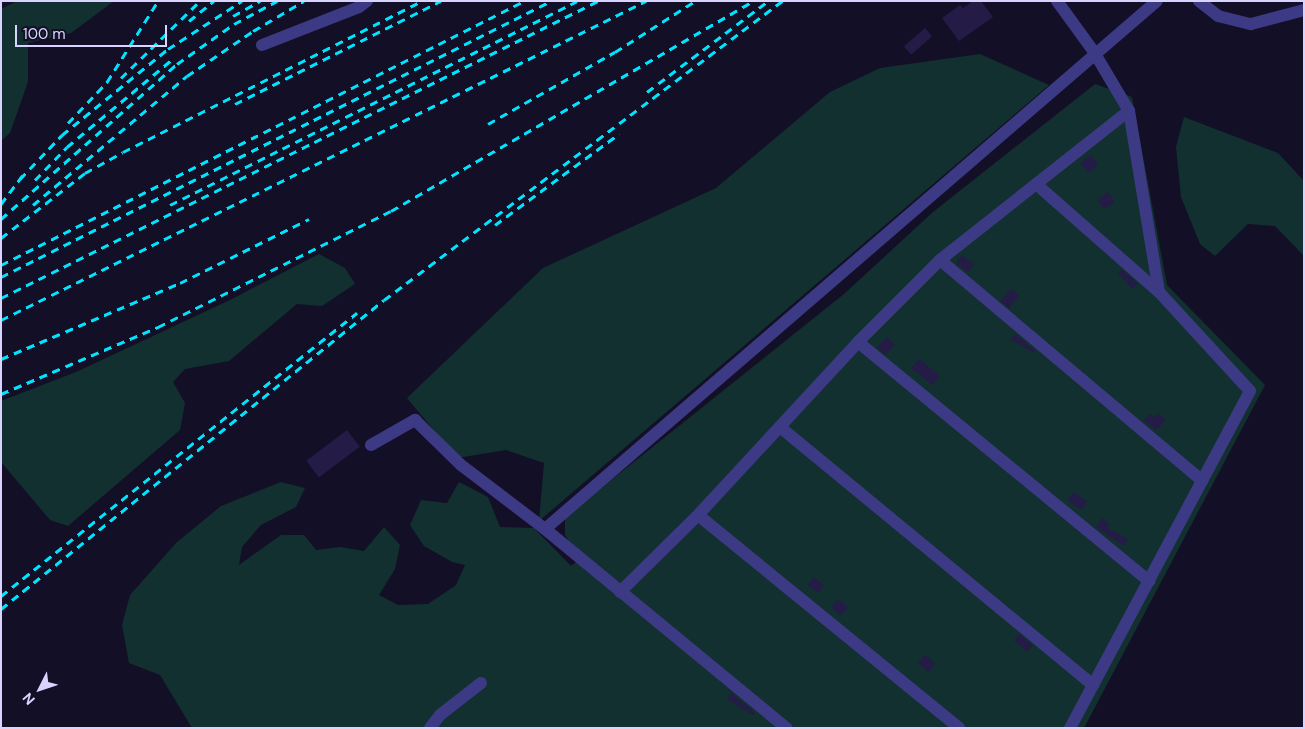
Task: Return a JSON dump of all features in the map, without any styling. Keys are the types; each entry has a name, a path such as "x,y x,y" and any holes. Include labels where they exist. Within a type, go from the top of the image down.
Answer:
{"street":[{"path":"262,45 359,7 367,1"},
{"path":"1056,1 1094,52 1129,111 1159,292"},
{"path":"545,529 1094,52 1157,1"},
{"path":"1199,1 1218,16 1251,24 1304,10"},
{"path":"620,592 698,515 858,342 940,260 1129,111"},
{"path":"1036,184 1159,292 1250,391 1070,728"},
{"path":"940,260 1202,481"},
{"path":"858,342 1149,580"},
{"path":"372,445 415,420 461,465 545,529 786,728"},
{"path":"780,427 1093,685"},
{"path":"698,515 959,728"},
{"path":"430,728 440,715 480,682"}],"green space":[{"path":"17,1 114,1 71,33 28,43 28,82 10,133 1,141 1,9"},
{"path":"980,54 1049,85 539,521 544,463 506,450 457,458 407,398 543,268 716,188 830,92 880,68"},
{"path":"1095,84 1132,97 1167,285 1265,385 1084,728 192,728 160,675 129,663 122,625 130,595 176,543 221,506 281,482 305,488 296,507 261,525 242,547 239,565 281,535 304,535 316,550 340,547 364,551 384,527 400,545 395,569 379,595 398,605 428,604 456,585 465,565 452,562 424,546 410,525 421,500 447,503 459,482 488,497 500,527 534,528 571,566 585,555 574,549 565,535 565,517 844,294 933,212"},
{"path":"1184,117 1278,153 1304,181 1304,256 1275,226 1248,224 1215,256 1200,244 1181,197 1176,147"},
{"path":"319,254 345,268 355,284 322,306 297,304 229,361 185,369 173,382 185,403 180,430 68,526 50,520 1,462 1,401 76,372 230,300"}],"building":[{"path":"973,1 981,1 993,17 959,41 942,18 960,5 963,8"},
{"path":"925,28 932,36 911,55 904,46"},
{"path":"1090,155 1098,164 1088,173 1080,164"},
{"path":"1108,192 1115,202 1104,209 1097,199"},
{"path":"962,255 974,264 968,272 956,263"},
{"path":"1122,270 1138,284 1132,289 1118,273"},
{"path":"1011,289 1019,296 1009,308 1001,301"},
{"path":"1015,334 1035,351 1034,353 1010,339"},
{"path":"887,337 895,345 885,355 877,347"},
{"path":"919,359 940,376 932,385 911,368"},
{"path":"1150,413 1154,418 1159,413 1166,420 1156,430 1144,421"},
{"path":"347,430 360,447 319,477 306,461"},
{"path":"1073,492 1087,501 1082,510 1068,500"},
{"path":"1102,518 1109,524 1107,528 1128,539 1124,546 1096,527"},
{"path":"814,577 824,585 818,593 808,585"},
{"path":"838,599 848,607 841,616 831,608"},
{"path":"1019,634 1033,646 1027,652 1014,640"},
{"path":"925,655 935,663 928,672 918,664"},
{"path":"731,693 755,713 754,716 727,699"}],"railway":[{"path":"68,123 107,82 158,1"},
{"path":"121,78 200,1"},
{"path":"189,21 214,1"},
{"path":"20,179 62,135 168,49 242,1"},
{"path":"233,16 260,1"},
{"path":"1,219 177,64 234,24 277,1"},
{"path":"33,205 187,76 253,31 304,1"},
{"path":"1,238 85,173 422,1"},
{"path":"235,104 441,1"},
{"path":"1,265 524,1"},
{"path":"1,277 551,1"},
{"path":"170,205 577,1"},
{"path":"1,298 598,1"},
{"path":"1,320 646,1"},
{"path":"488,124 615,52 695,1"},
{"path":"1,394 158,327 391,211 753,1"},
{"path":"647,92 768,1"},
{"path":"1,609 384,300 782,1"},
{"path":"35,180 67,147 174,58"},
{"path":"495,225 619,134"},
{"path":"1,204 24,174"},
{"path":"1,359 180,283 309,219"},
{"path":"1,596 357,313"}]}
